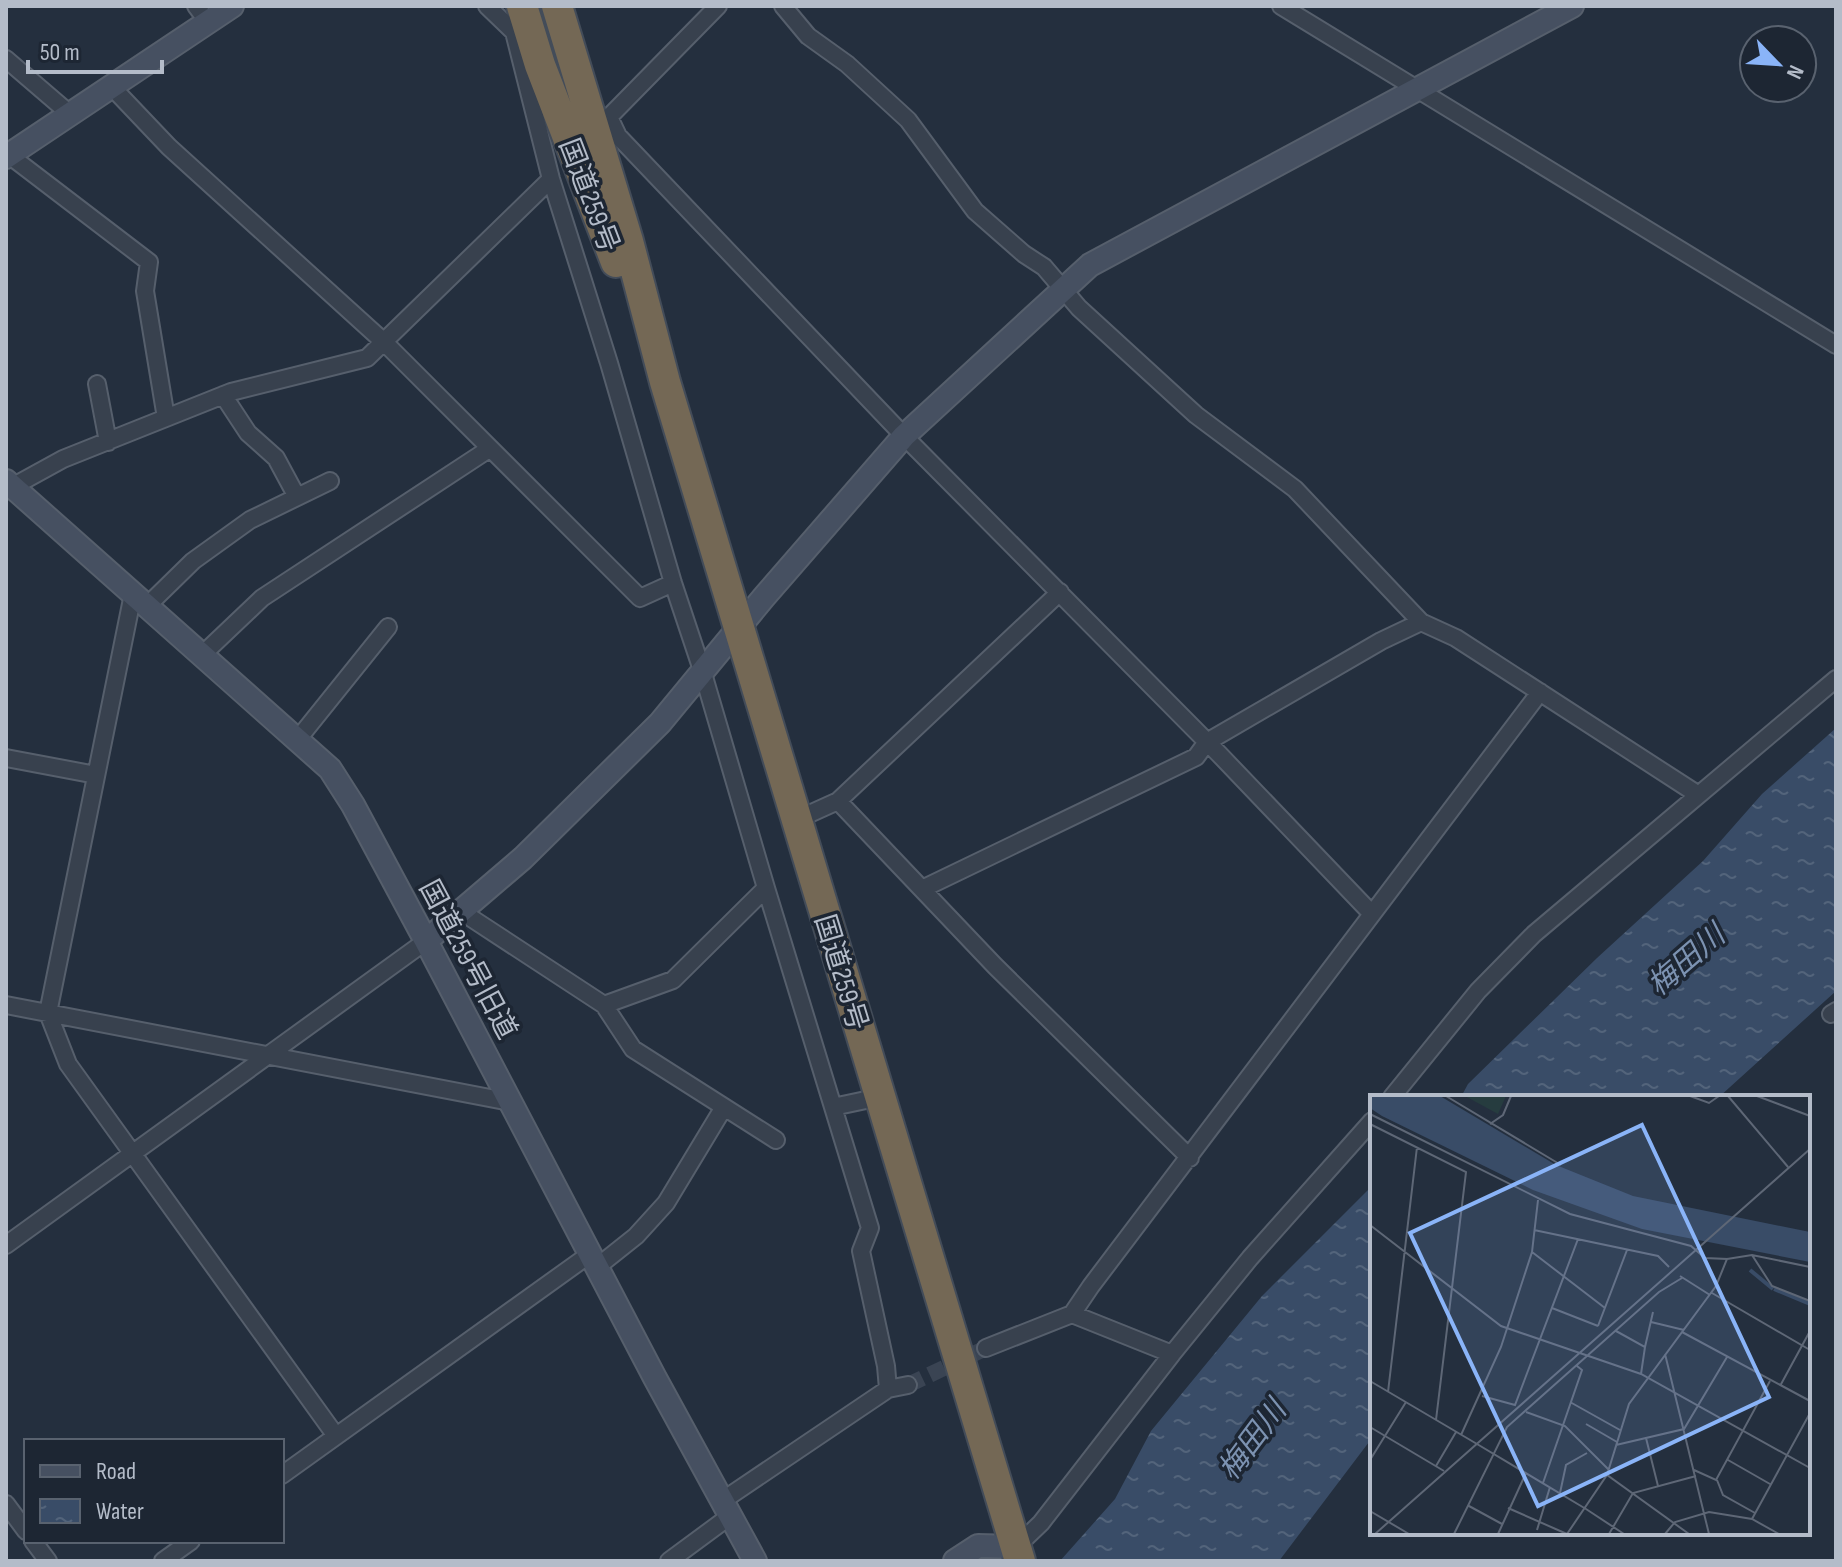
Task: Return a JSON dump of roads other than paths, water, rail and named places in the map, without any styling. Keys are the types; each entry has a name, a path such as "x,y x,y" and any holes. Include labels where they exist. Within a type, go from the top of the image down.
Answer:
{"highway":[{"name":"国道259号","path":"522,6 557,108 665,382"},
{"name":"国道259号","path":"557,6 628,241 665,382 1018,1554"}],"street":[{"path":"166,418 145,291 149,262 8,156 111,86 202,14 232,6"},
{"path":"487,6 514,32 551,179 870,1228 861,1251 886,1366 888,1389"},
{"path":"718,6 609,117 618,136 904,436 1207,742 1372,914"},
{"path":"783,6 808,36 847,64 908,120 975,211 1024,254 1044,267 1106,334 1196,415 1295,489 1421,622 1456,638 1697,794"},
{"path":"1281,6 1836,345"},
{"path":"6,1245 426,941 523,858 660,723 738,627 904,436 1090,265 1572,6"},
{"path":"6,59 70,114"},
{"path":"111,86 169,147 384,342 640,598 673,583"},
{"path":"9,484 223,395 367,358 551,179"},
{"path":"97,384 108,442"},
{"path":"223,395 248,433 276,458 297,497"},
{"path":"202,655 262,598 489,449"},
{"path":"330,481 250,520 140,600 96,775 48,1013 68,1064 336,1436"},
{"name":"国道259号旧道","path":"9,484 330,769 353,805 426,941 755,1561"},
{"path":"796,820 838,801 1060,592"},
{"path":"922,889 1196,757 1207,742 1381,641 1421,622"},
{"path":"298,739 388,627"},
{"path":"1394,1095 1478,991 1534,934 1836,679"},
{"path":"986,1348 1072,1314 1540,692"},
{"path":"6,758 96,775"},
{"path":"838,801 995,966 1190,1158"},
{"path":"604,1005 673,980 766,888"},
{"path":"462,912 604,1005 633,1049 776,1140"},
{"path":"6,1005 510,1102"},
{"path":"833,1107 880,1097"},
{"path":"284,1474 594,1261 636,1236 666,1203 724,1107"},
{"path":"955,1561 978,1546 1018,1554 1250,1258 1370,1123"},
{"path":"1072,1314 1172,1354"},
{"path":"669,1561 726,1508 888,1389 908,1385"},
{"path":"6,1504 24,1528"},
{"path":"34,1543 48,1561"},
{"path":"163,1561 188,1543"}],"water":[{"name":"梅田川","path":"1836,728 1836,991 1721,1095 1462,1095 1468,1084 1597,958 1703,861 1762,794"},
{"name":"梅田川","path":"1370,1188 1370,1441 1279,1561 1060,1561 1115,1499 1151,1431 1262,1296"}],"tunnel":[{"path":"908,1385 986,1348"}]}
